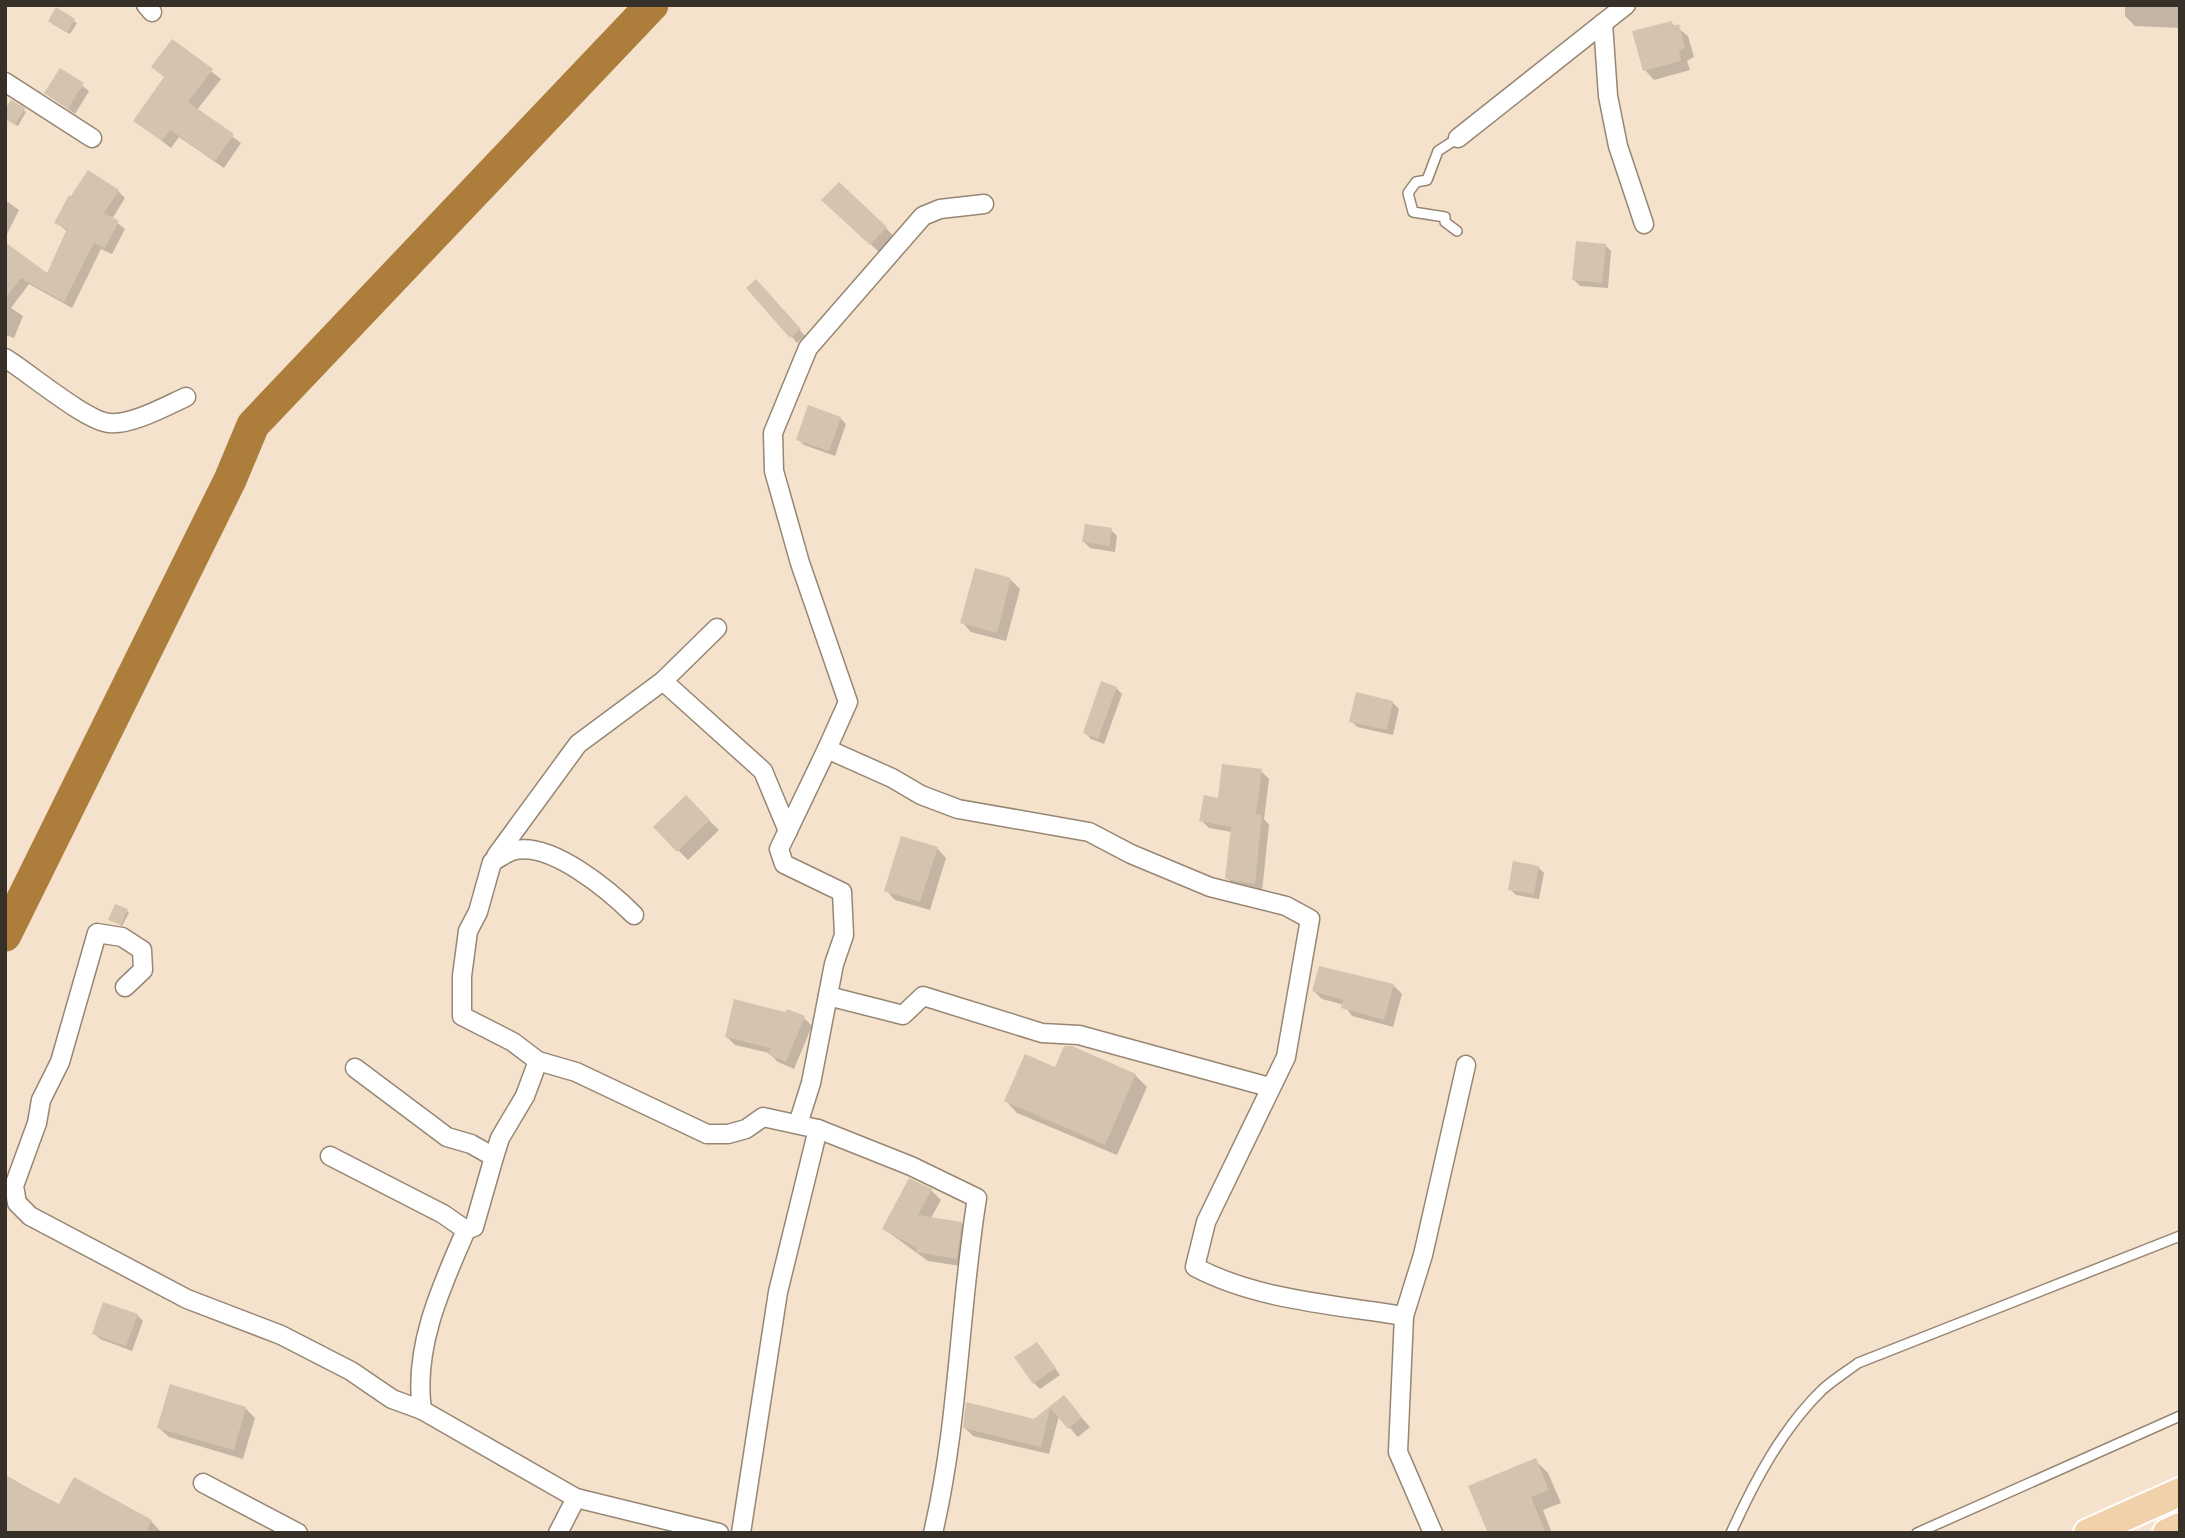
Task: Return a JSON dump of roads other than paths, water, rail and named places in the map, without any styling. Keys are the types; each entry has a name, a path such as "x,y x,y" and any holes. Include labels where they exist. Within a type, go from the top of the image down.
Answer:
{"main road":[{"path":"2088,1533 2180,1492"},
{"path":"2167,1533 2180,1527"}],"street":[{"path":"1458,138 1626,5"},
{"path":"1603,23 1608,96 1618,146 1644,224"},
{"path":"5,82 92,138"},
{"path":"798,1124 811,1083 828,996 844,935 842,892 784,864 779,849 848,702 800,564 774,471 773,433 808,348 923,216 940,209 984,204"},
{"path":"5,358 80,411 109,424 150,414 186,397"},
{"path":"717,628 663,681 578,744 492,862 478,912 468,931 462,976 462,1016 513,1042 538,1061 576,1072 708,1134 728,1134 746,1129 763,1117 798,1124 818,1129 911,1166 977,1198 969,1244 951,1432 933,1533"},
{"path":"663,681 763,771 788,831"},
{"path":"827,749 892,778 921,795 958,809 1088,832 1131,854 1210,887 1286,906 1310,919 1286,1057 1269,1087 1206,1222 1195,1266 1233,1283 1305,1300 1405,1316"},
{"path":"492,862 519,849 538,851 564,862 602,886 634,915"},
{"path":"125,987 143,970 142,950 122,937 97,933 60,1062 41,1100 37,1123 14,1186 17,1203 30,1216 176,1293 281,1335 351,1371 391,1399 422,1410 576,1497 719,1533"},
{"path":"828,996 904,1015 923,996 1042,1033 1079,1035 1269,1087"},
{"path":"422,1410 418,1380 435,1305 466,1230 474,1227 500,1138 525,1096 538,1061"},
{"path":"1433,1533 1398,1452 1405,1316 1423,1255 1466,1065"},
{"path":"355,1068 447,1137 471,1144 495,1157"},
{"path":"741,1533 778,1293 818,1129"},
{"path":"330,1156 443,1214 466,1230"},
{"path":"203,1483 298,1533"},
{"path":"558,1533 576,1497"}],"lane":[{"path":"1457,231 1445,222 1445,217 1413,212 1408,193 1416,182 1427,180 1438,151 1458,138"},
{"path":"1731,1533 1746,1499 1791,1426 1824,1388 1858,1363 2180,1236"},
{"path":"1917,1533 2180,1416"}],"waterway":[{"path":"5,935 230,480 253,425 652,5"}]}
